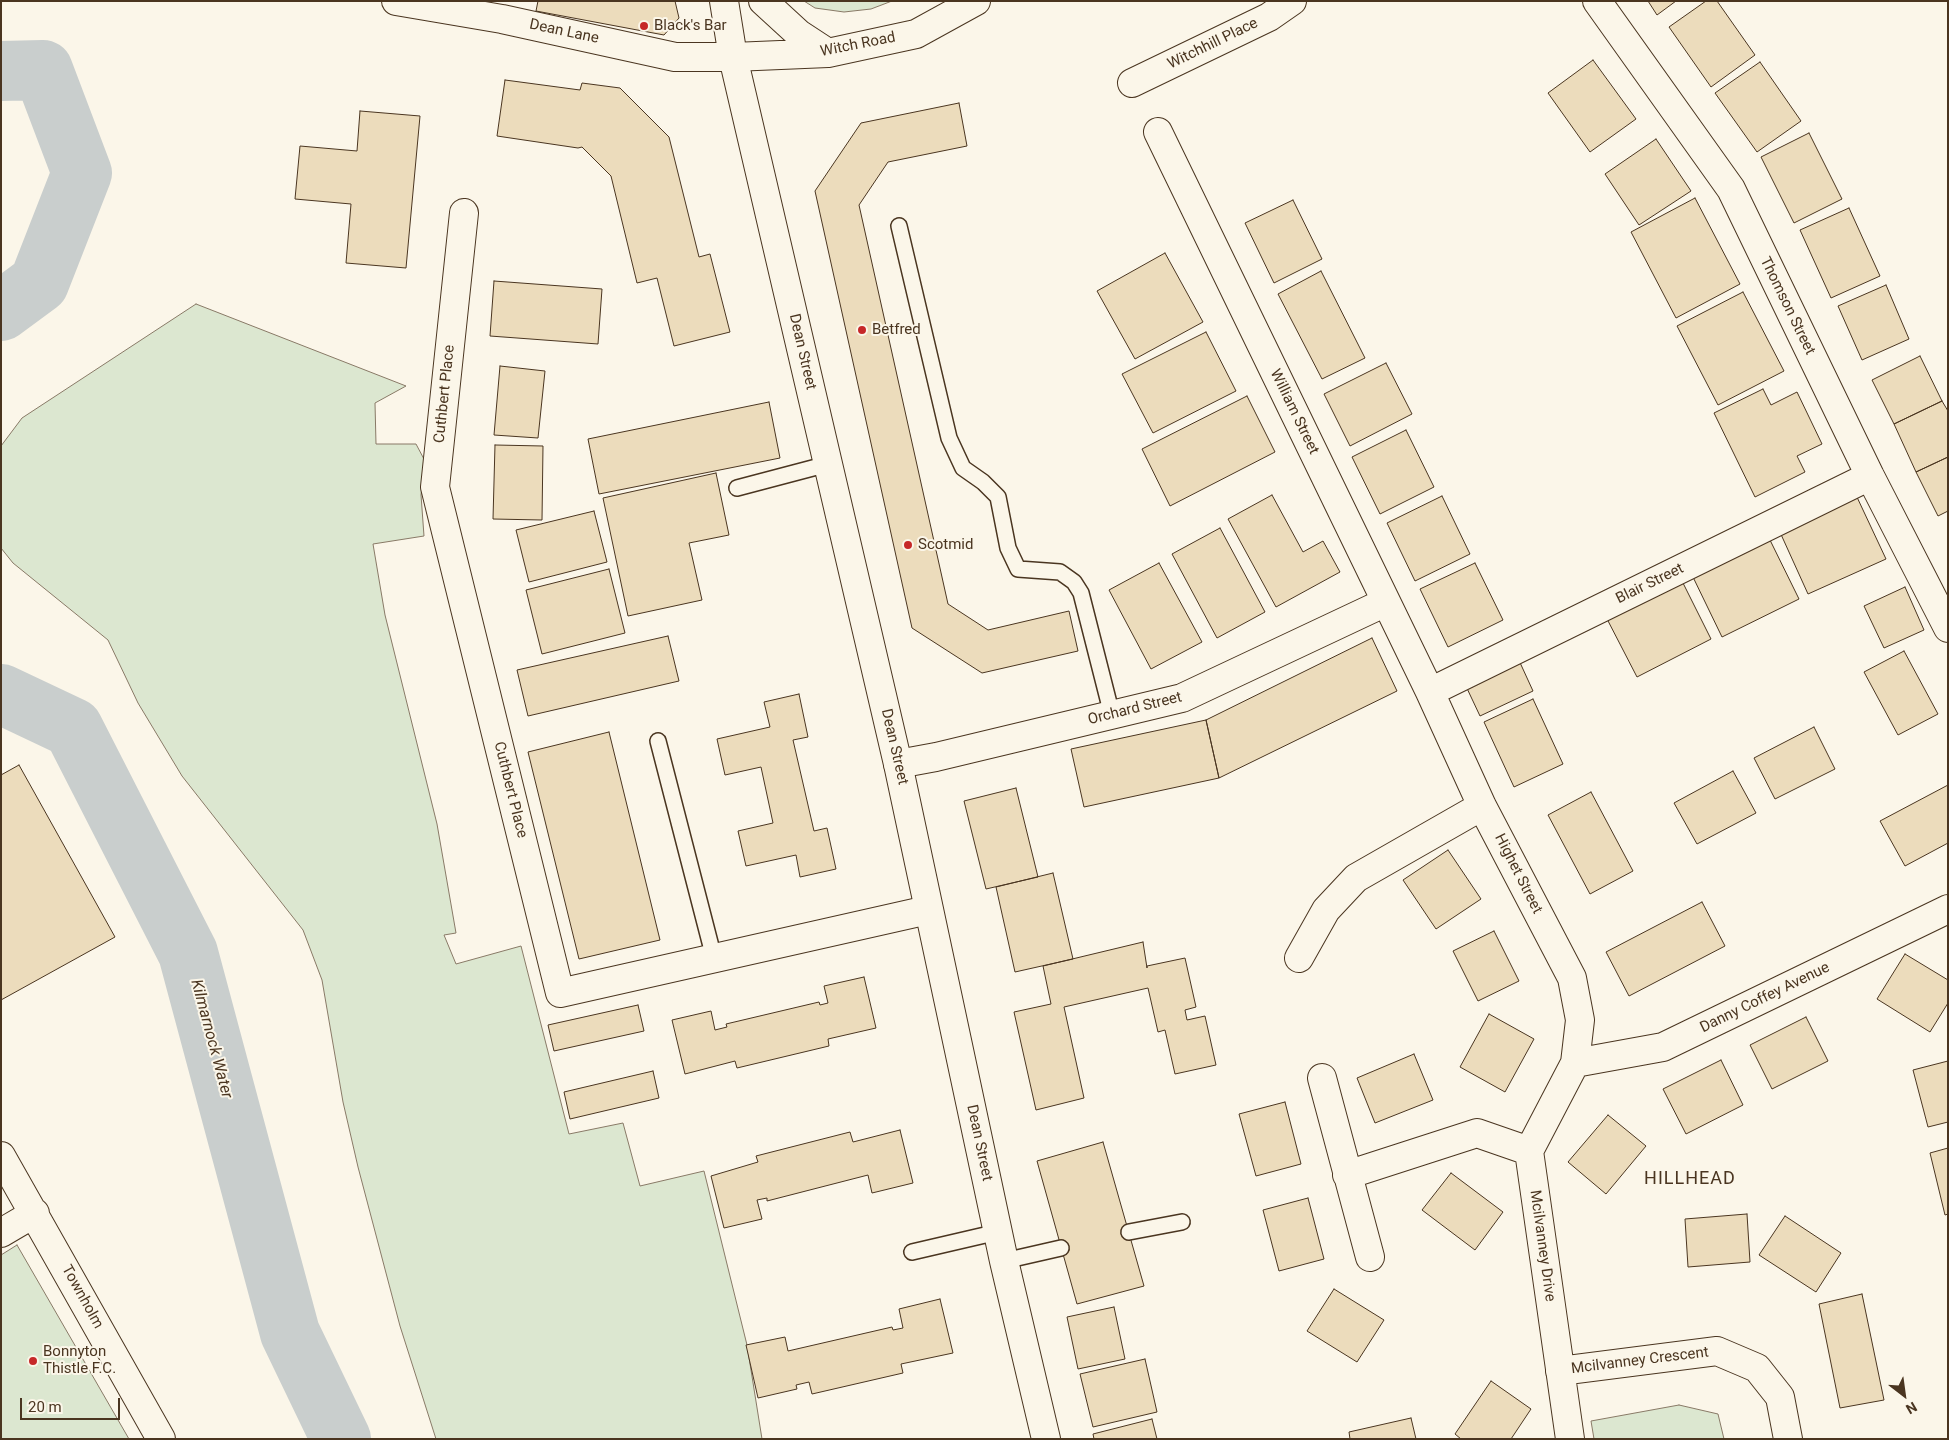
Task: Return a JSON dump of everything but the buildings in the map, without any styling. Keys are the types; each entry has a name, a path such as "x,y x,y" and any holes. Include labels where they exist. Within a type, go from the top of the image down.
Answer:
{"street":[{"name":"Dean Lane","path":"396,1 502,19 675,56 733,57"},
{"name":"Dean Street","path":"724,1 733,57 898,764 1004,1261 1046,1439"},
{"path":"763,1 799,34 828,53"},
{"name":"Witch Road","path":"733,57 828,53 916,34 976,1"},
{"name":"Witchhill Place","path":"1132,83 1269,17 1292,1"},
{"name":"Thomson Street","path":"1597,1 1731,189 1870,476 1948,628"},
{"name":"William Street","path":"1158,132 1430,692"},
{"name":"Cuthbert Place","path":"464,214 435,486 560,993 928,910"},
{"name":"Blair Street","path":"1430,692 1870,476"},
{"name":"Orchard Street","path":"898,764 936,757 1182,698 1386,602"},
{"name":"Highet Street","path":"1430,692 1482,806 1572,978 1580,1020 1575,1063"},
{"path":"1299,958 1326,910 1356,878 1482,806"},
{"name":"Danny Coffey Avenue","path":"1575,1063 1663,1047 1948,909"},
{"path":"1347,1175 1477,1133 1529,1151 1575,1063"},
{"path":"1322,1078 1370,1258"},
{"name":"Mcilvanney Drive","path":"1529,1151 1570,1439"},
{"name":"Townholm","path":"1,1156 162,1439"},
{"path":"1,1233 35,1213"},
{"name":"Mcilvanney Crescent","path":"1560,1371 1717,1352 1757,1368 1780,1397 1788,1439"}],"lane":[{"path":"899,226 949,438 963,468 983,482 998,497 1008,548 1018,569 1060,572 1074,582 1081,592 1112,715"},
{"path":"737,488 828,464"},
{"path":"658,741 714,958"},
{"path":"1129,1232 1182,1222"},
{"path":"912,1252 998,1232"},
{"path":"1004,1261 1061,1248"}],"green space":[{"path":"804,1 892,1 871,9 844,12 815,8"},
{"path":"196,304 406,386 375,403 376,444 416,444 425,461 421,495 424,536 373,544 385,615 437,824 456,933 444,935 456,964 521,946 569,1134 623,1123 640,1186 704,1171 747,1345 762,1439 436,1439 400,1326 358,1167 343,1102 322,980 303,930 182,776 138,703 108,640 13,563 1,548 1,446 22,418"},
{"name":"Bonnyton Thistle F.C.","path":"17,1245 129,1439 1,1439 1,1255"},
{"path":"1679,1405 1718,1414 1724,1439 1594,1439 1591,1421"}],"waterway":[{"name":"Kilmarnock Water","path":"1,71 43,70 82,173 39,283 1,311"},
{"name":"Kilmarnock Water","path":"1,694 73,728 188,953 290,1333 341,1439"}],"place":[{"name":"Black's Bar","path":"644,26"},
{"name":"Betfred","path":"862,330"},
{"name":"Scotmid","path":"908,545"},
{"name":"Bonnyton Thistle F.C.","path":"33,1361"}],"district":[{"name":"HILLHEAD","path":"1690,1179"}]}
